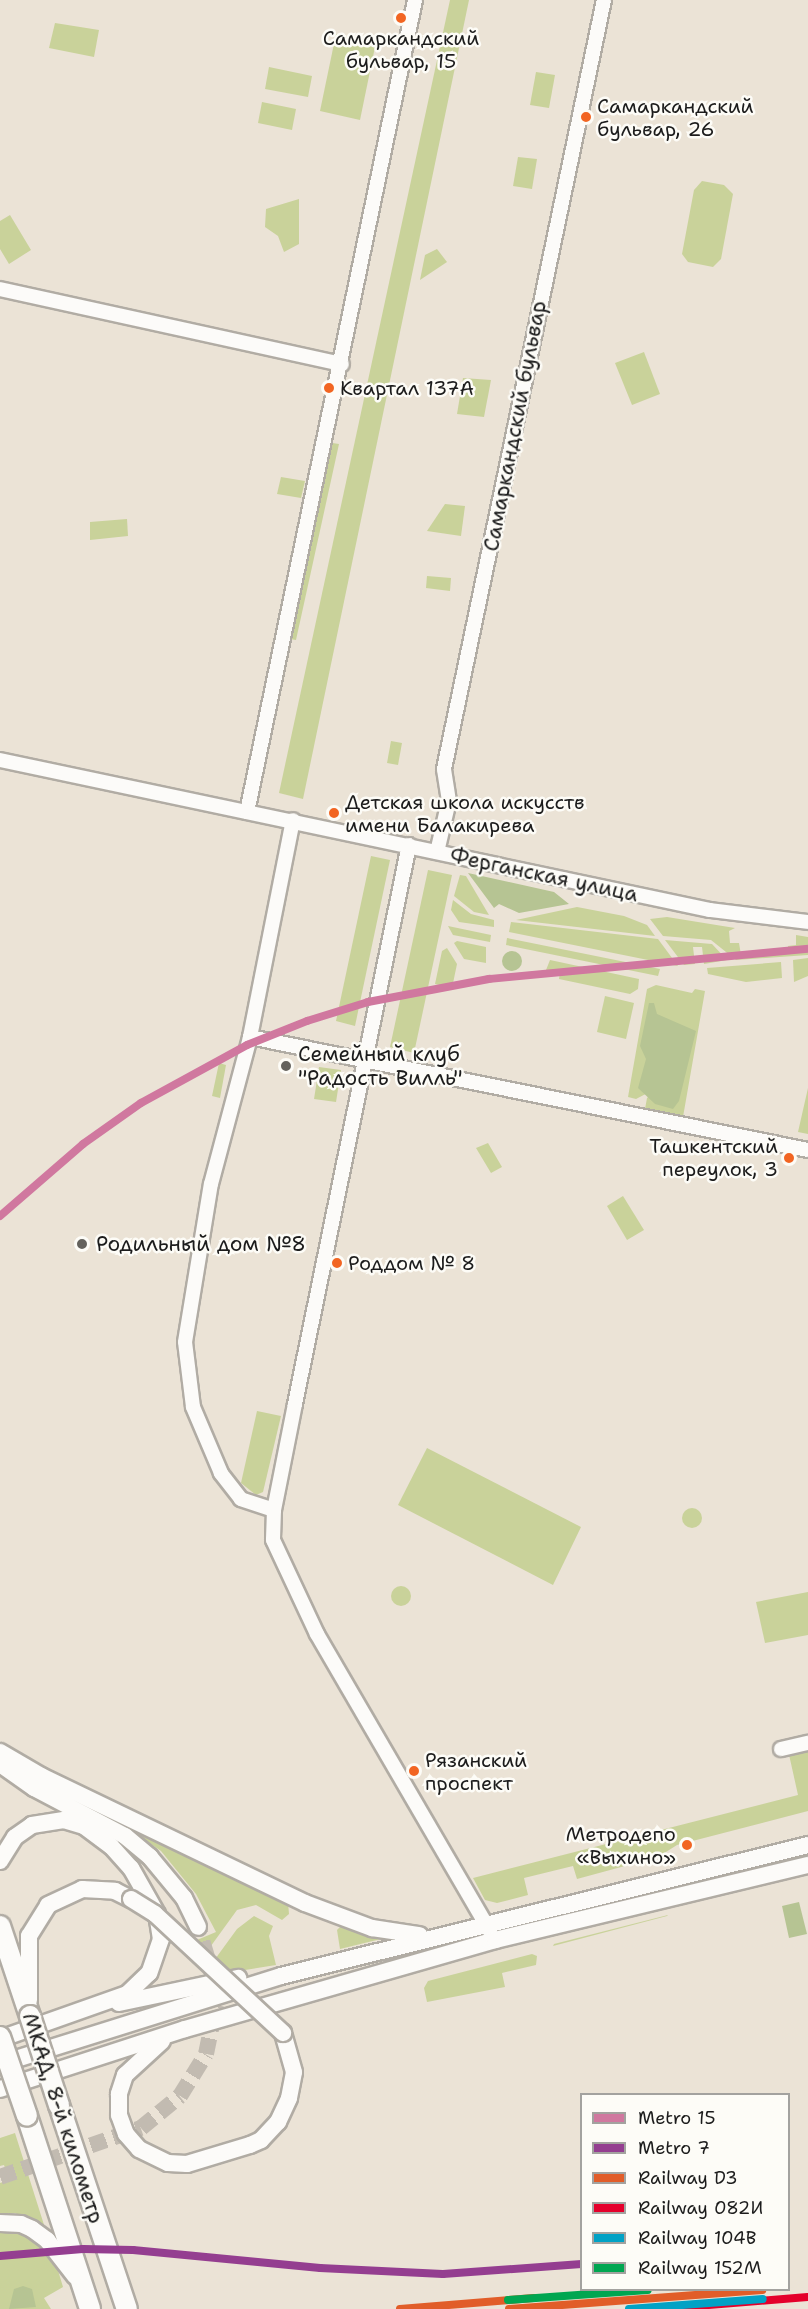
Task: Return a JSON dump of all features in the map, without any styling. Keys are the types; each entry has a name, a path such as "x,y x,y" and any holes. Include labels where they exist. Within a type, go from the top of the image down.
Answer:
{"highway":[{"name":"МКАД, 8-й километр","path":"0,1926 126,2309"},
{"name":"МКАД, 8-й километр","path":"0,2038 87,2300"}],"main road":[{"path":"0,1752 41,1776 305,1903 372,1928 435,1936"},
{"path":"0,1764 34,1788 125,1836 150,1857 184,1898 198,1927"},
{"path":"0,1860 15,1837 33,1825 53,1820 74,1822 111,1846 147,1892 159,1927 154,1962 127,1994 96,2008"},
{"path":"771,1853 808,1837"},
{"path":"0,2064 280,1976 808,1845"},
{"path":"0,2089 185,2029 495,1940 808,1865"},
{"path":"30,2016 29,1936 37,1919 48,1905 82,1889 115,1891 155,1914 283,2033 292,2058 293,2085 285,2111 271,2131 250,2145 199,2162 178,2164 148,2155 132,2142 122,2124 118,2104 121,2084 131,2066 160,2042 185,2029"},
{"path":"0,2038 96,2008 208,1983 280,1976"},
{"path":"0,2223 21,2224 47,2240 87,2300"}],"street":[{"path":"247,812 342,364 415,0"},
{"name":"Самаркандский бульвар","path":"437,852 448,801 444,769 604,0"},
{"path":"0,289 342,364"},
{"name":"Ферганская улица","path":"0,760 293,820 710,910 808,922"},
{"path":"274,1510 241,1499 225,1480 193,1407 185,1368 187,1318 211,1184 250,1037 293,820"},
{"path":"409,845 367,1061 274,1510 276,1549 317,1634 495,1940"},
{"path":"250,1037 808,1149"},
{"path":"781,1749 808,1743"},
{"path":"765,1874 808,1874"}],"green space":[{"path":"450,0 469,0 303,799 279,793"},
{"path":"55,23 99,30 94,57 49,48"},
{"path":"336,34 376,42 360,120 320,111"},
{"path":"269,67 312,76 308,97 265,89"},
{"path":"536,72 555,75 549,108 530,105"},
{"path":"262,102 296,109 292,130 258,123"},
{"path":"518,157 537,159 532,189 513,186"},
{"path":"702,181 724,185 733,194 721,259 713,267 688,262 682,254 694,190"},
{"path":"299,199 299,244 284,252 278,236 265,227 266,209"},
{"path":"10,215 31,250 9,264 0,249 0,221"},
{"path":"437,249 447,262 420,280 425,255"},
{"path":"644,352 660,394 632,405 615,363"},
{"path":"463,378 491,380 484,417 457,414"},
{"path":"326,442 339,444 296,640 290,639"},
{"path":"281,477 305,481 301,498 277,494"},
{"path":"445,504 465,506 461,536 427,531"},
{"path":"127,519 128,536 90,540 90,522"},
{"path":"427,576 451,578 450,591 426,588"},
{"path":"391,741 402,743 398,765 387,763"},
{"path":"371,856 390,860 355,1026 336,1021"},
{"path":"428,870 452,875 414,1053 390,1047"},
{"path":"468,873 554,892 569,904 519,913 499,904 494,908"},
{"path":"460,875 466,876 489,915 474,912 454,896"},
{"path":"453,900 471,914 494,920 494,927 459,922 451,910"},
{"path":"577,907 624,916 647,925 655,936 516,920"},
{"path":"667,917 735,928 729,931 730,943 739,943 741,955 788,951 788,946 796,945 796,935 808,937 808,955 736,960 711,940 663,936 650,919"},
{"path":"511,922 658,939 678,966 509,932"},
{"path":"448,926 491,935 490,942 453,935"},
{"path":"507,938 660,969 658,976 506,945"},
{"path":"665,940 712,944 727,960 704,964 702,947 693,947 695,964 684,965"},
{"path":"457,941 486,947 486,963 464,959 454,943"},
{"path":"447,948 457,964 452,988 435,984 442,951"},
{"path":"512,951 519,954 522,961 519,968 512,971 505,968 502,961 505,954"},
{"path":"808,958 808,976 794,982 793,960"},
{"path":"550,960 639,979 638,989 630,994 559,979 560,972 546,970"},
{"path":"781,962 782,978 746,982 708,974 707,968"},
{"path":"656,985 692,993 695,989 705,991 683,1117 645,1109 647,1098 659,1087 636,1099 628,1097 647,989"},
{"path":"605,996 634,1003 626,1039 597,1032"},
{"path":"649,1003 654,1003 657,1014 696,1031 679,1101 673,1109 655,1104 638,1088 646,1059 640,1046"},
{"path":"219,1063 226,1065 220,1098 212,1096"},
{"path":"319,1067 341,1070 336,1102 314,1099"},
{"path":"808,1088 808,1134 798,1132"},
{"path":"488,1143 502,1167 491,1173 476,1148"},
{"path":"623,1196 644,1230 627,1240 607,1206"},
{"path":"257,1411 281,1416 263,1492 256,1495 241,1483"},
{"path":"427,1448 581,1527 553,1585 398,1505"},
{"path":"692,1508 699,1511 702,1518 699,1525 692,1528 685,1525 682,1518 685,1511"},
{"path":"401,1586 408,1589 411,1596 408,1603 401,1606 394,1603 391,1596 394,1589"},
{"path":"808,1592 808,1635 765,1643 756,1602"},
{"path":"808,1746 808,1811 677,1845 658,1857 577,1879 573,1866 524,1878 528,1895 497,1903 485,1900 473,1878 798,1795 788,1750"},
{"path":"116,1821 288,1902 289,1914 282,1920 256,1905 237,1910 208,1950 197,1940 216,1932 196,1894 161,1851"},
{"path":"799,1902 807,1934 789,1938 782,1906"},
{"path":"254,1916 273,1926 269,1936 276,1965 202,1977 237,1929"},
{"path":"667,1916 553,1946 554,1944"},
{"path":"341,1926 385,1938 340,1949 337,1930"},
{"path":"532,1954 537,1956 536,1965 502,1973 505,1987 427,2002 424,1988 428,1981"},
{"path":"15,2133 45,2228 15,2213 0,2214 0,2183 9,2180 4,2165 0,2166 0,2138"},
{"path":"0,2228 30,2232 54,2257 63,2287 44,2298 51,2309 0,2309"},
{"path":"23,2286 32,2289 36,2307 9,2309 14,2289"}],"tunnel":[{"path":"0,2177 141,2128 180,2096 206,2054 216,2005 214,1980 198,1927"}],"metro line":[{"name":"15","path":"0,1216 83,1144 141,1103 247,1045 307,1021 368,1002 489,979 808,949"},
{"name":"7","path":"0,2256 83,2249 133,2250 320,2268 443,2274 580,2264"}],"rail line":[{"name":"152М","path":"508,2300 634,2291"},
{"name":"D3","path":"509,2309 749,2291"},
{"name":"082И","path":"659,2309 808,2297"},
{"name":"D3","path":"400,2309 534,2298"},
{"name":"104В","path":"629,2309 763,2299"}],"place":[{"name":"Самаркандский бульвар, 15","path":"401,18"},
{"name":"Самаркандский бульвар, 26","path":"586,117"},
{"name":"Квартал 137А","path":"329,388"},
{"name":"Детская школа искусств имени Балакирева","path":"334,813"},
{"name":"Семейный клуб \"Радость Вилль\"","path":"286,1066"},
{"name":"Ташкентский переулок, 3","path":"789,1158"},
{"name":"Родильный дом №8","path":"82,1244"},
{"name":"Роддом № 8","path":"337,1263"},
{"name":"Рязанский проспект","path":"414,1771"},
{"name":"Метродепо «Выхино»","path":"687,1845"}]}
